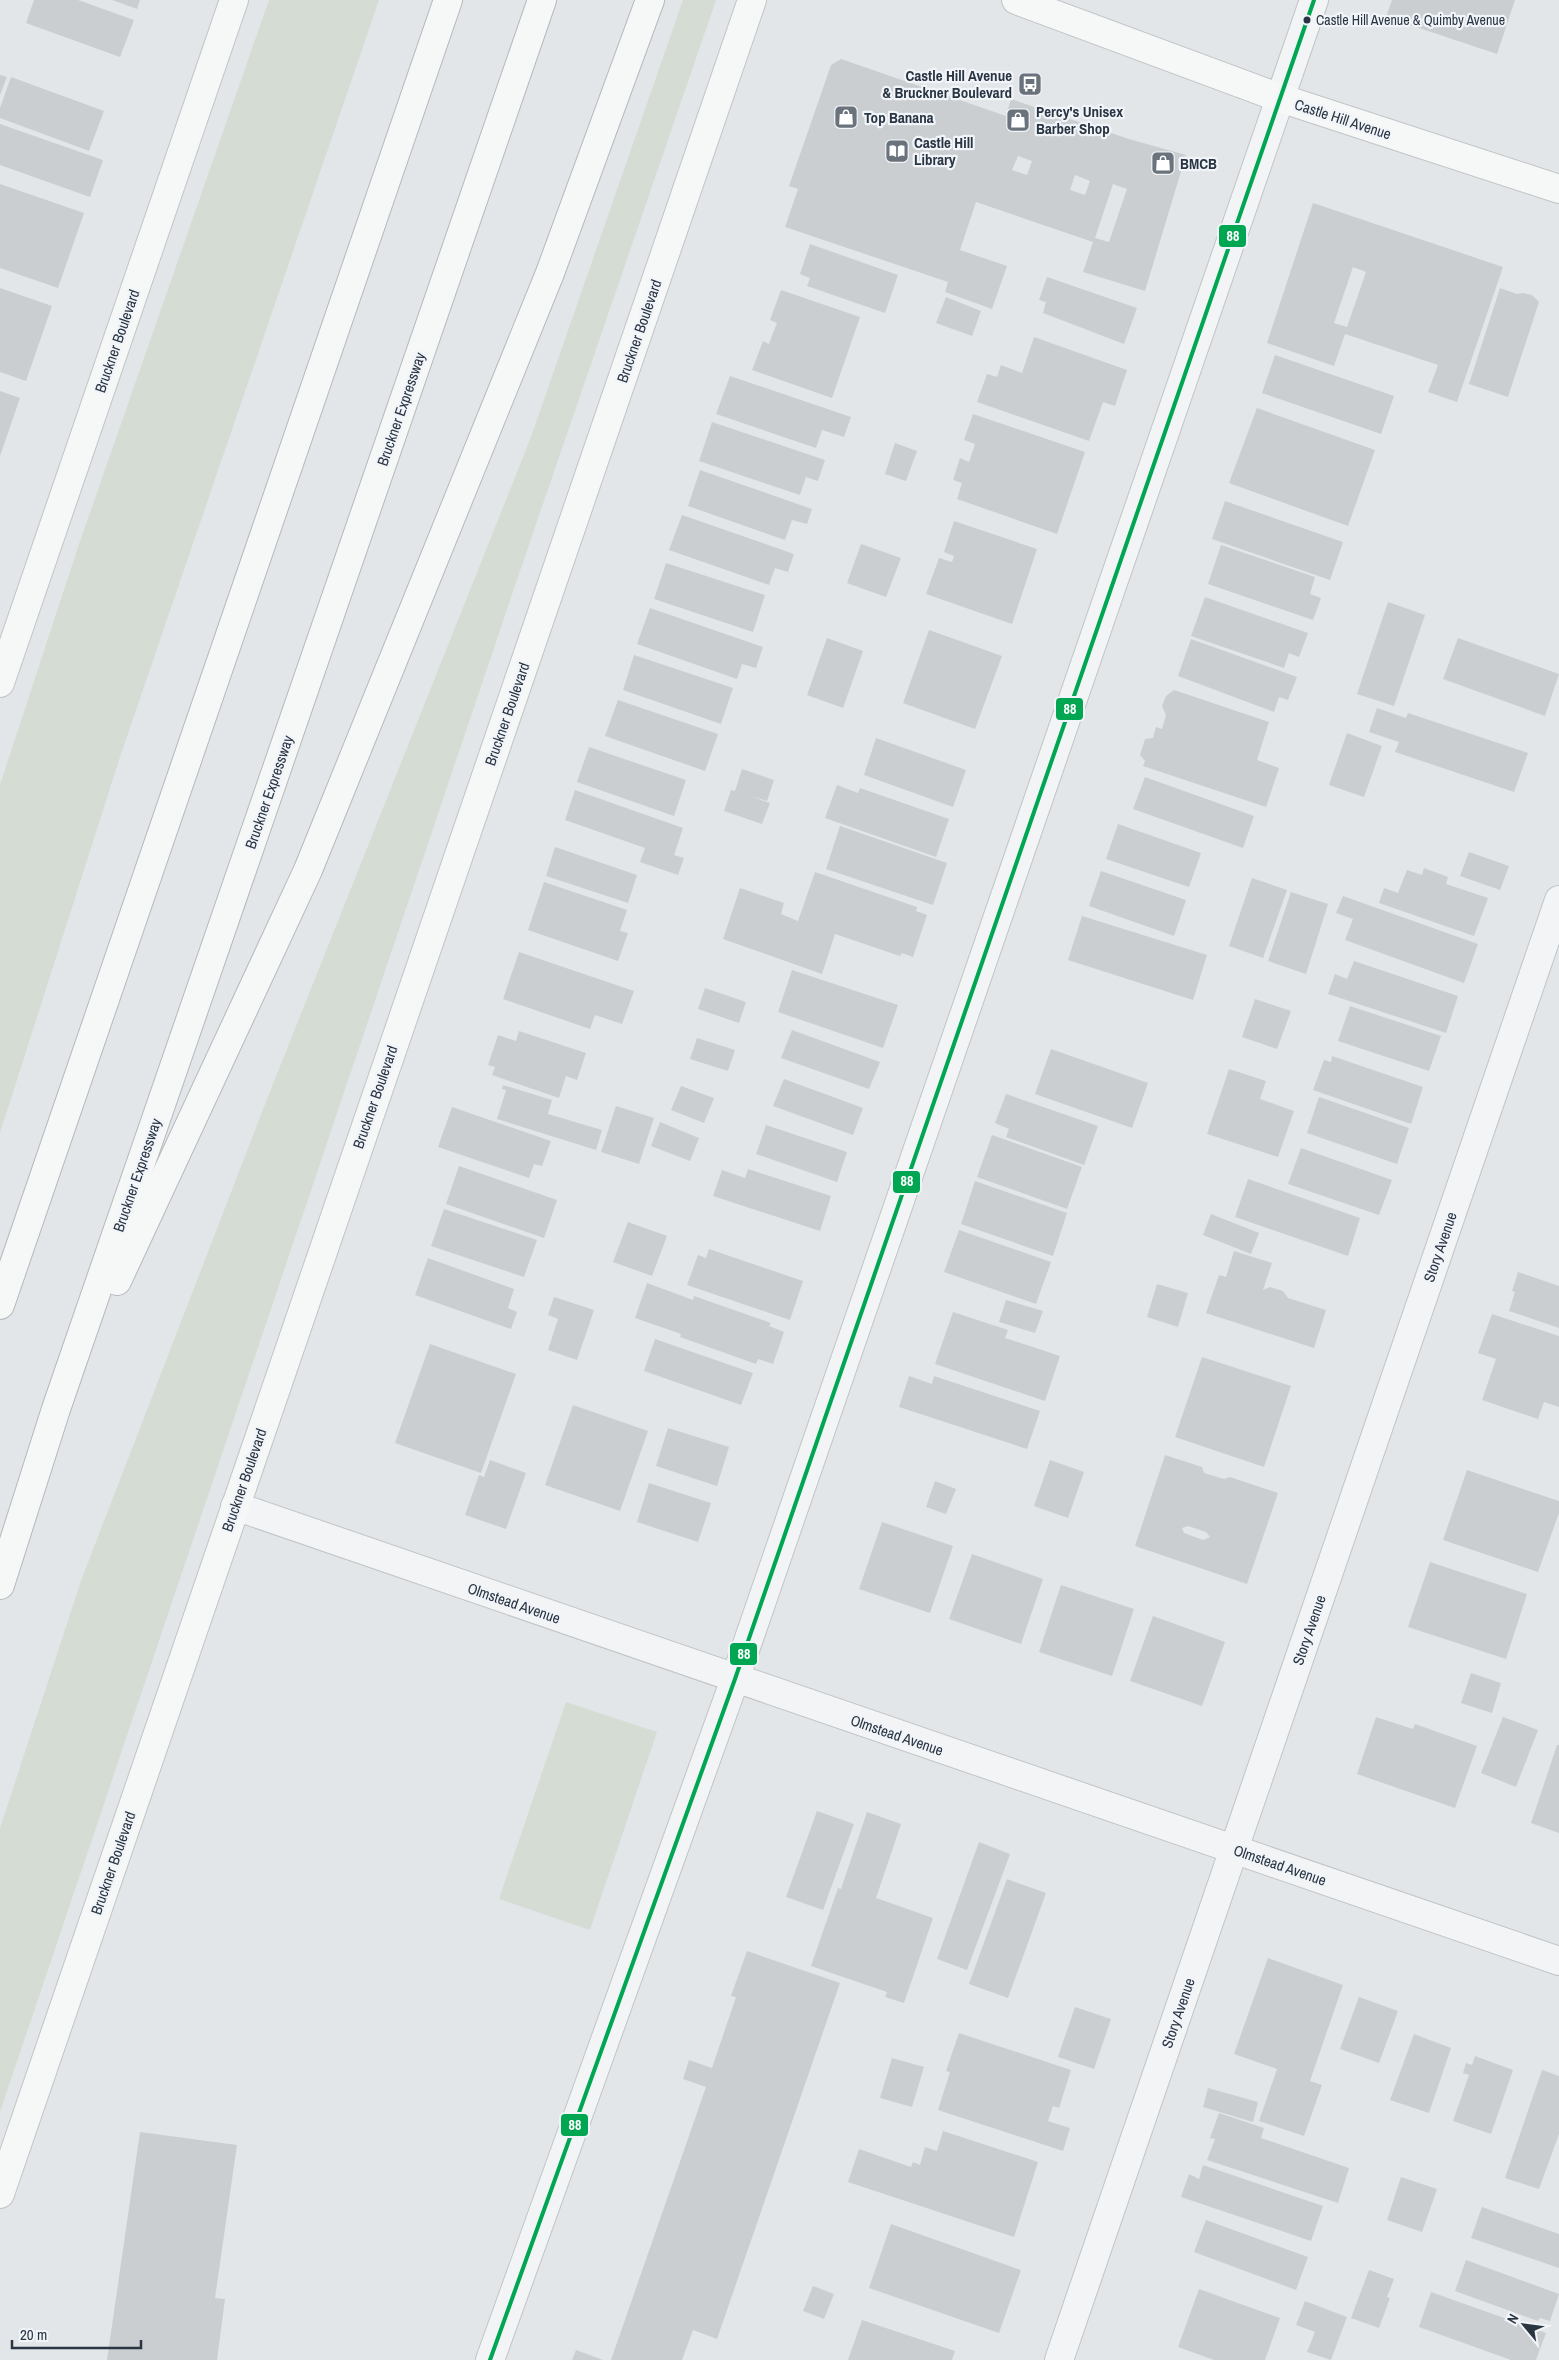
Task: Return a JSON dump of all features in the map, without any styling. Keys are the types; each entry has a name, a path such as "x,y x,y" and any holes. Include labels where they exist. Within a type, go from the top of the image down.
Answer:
{"main road":[{"name":"Bruckner Boulevard","path":"0,682 234,0"},
{"path":"0,1305 448,0"},
{"name":"Bruckner Expressway","path":"0,1586 56,1410 542,0"},
{"path":"56,1410 308,870 550,273 650,0"},
{"name":"Bruckner Boulevard","path":"0,2194 752,0"},
{"name":"Castle Hill Avenue","path":"1016,0 1280,98 1559,188"}],"street":[{"path":"490,2360 735,1679 1314,0"},
{"name":"Story Avenue","path":"1059,2360 1559,900"},
{"name":"Olmstead Avenue","path":"235,1506 1559,1961"}],"shaded area":[{"path":"269,0 379,0 120,757 0,1133 0,785 78,547"},
{"path":"683,0 716,0 521,568 0,2112 0,1828 82,1578 269,1094 531,437"},
{"path":"566,1702 657,1732 590,1930 499,1899"}],"building":[{"path":"34,0 78,0 134,20 120,57 26,23"},
{"path":"112,0 140,0 137,9"},
{"path":"1392,0 1515,0 1497,54 1386,17"},
{"path":"841,59 1006,116 1011,99 1129,139 1186,155 1145,291 1083,272 1093,242 976,202 960,250 1007,266 992,309 945,292 948,282 785,227 798,189 789,186 831,65","holes":["1018,156 1032,161 1027,175 1012,170","1075,175 1090,181 1085,195 1070,190","1113,184 1127,189 1109,242 1095,238"]},
{"path":"0,75 7,77 0,95"},
{"path":"11,77 104,111 89,151 0,118 0,108"},
{"path":"0,124 103,160 90,197 0,165"},
{"path":"0,184 84,213 58,288 0,268"},
{"path":"1313,203 1503,267 1457,402 1428,392 1438,365 1345,334 1334,366 1267,343","holes":["1353,267 1366,272 1347,327 1334,323"]},
{"path":"810,244 898,275 885,313 807,286 810,278 800,274"},
{"path":"1047,277 1137,308 1124,344 1043,313 1046,302 1039,300"},
{"path":"0,288 52,306 26,381 0,372"},
{"path":"1500,288 1517,294 1532,295 1539,302 1508,397 1469,384"},
{"path":"781,290 860,317 832,398 752,370 763,341 769,344 777,323 770,320"},
{"path":"946,297 981,311 972,336 936,323"},
{"path":"1034,337 1127,370 1115,406 1103,402 1089,441 977,402 987,374 997,377 1001,365 1022,373"},
{"path":"1275,355 1394,396 1381,434 1262,393"},
{"path":"730,376 851,417 844,437 822,430 816,448 716,414"},
{"path":"0,391 20,398 0,456"},
{"path":"1257,408 1375,450 1348,526 1229,483"},
{"path":"973,414 1085,452 1057,534 957,499 962,483 953,480 960,458 969,462 975,444 964,440"},
{"path":"712,422 825,460 818,481 806,477 800,495 699,461"},
{"path":"895,443 917,451 906,481 885,474"},
{"path":"700,470 812,509 807,524 792,520 785,540 688,506"},
{"path":"1225,501 1343,542 1330,580 1212,539"},
{"path":"682,515 794,554 788,572 775,568 769,585 669,550"},
{"path":"954,521 1037,549 1012,624 926,594 939,558 952,562 954,556 944,552"},
{"path":"861,544 901,558 886,597 847,583"},
{"path":"1221,545 1315,577 1310,594 1321,598 1313,620 1208,584"},
{"path":"666,563 765,595 753,632 654,599"},
{"path":"1205,597 1308,633 1299,657 1289,653 1284,668 1191,636"},
{"path":"1388,602 1425,615 1394,706 1357,694"},
{"path":"650,608 763,647 756,668 742,664 737,679 637,644"},
{"path":"929,630 1002,656 975,729 903,703"},
{"path":"827,638 863,651 843,708 807,695"},
{"path":"1458,638 1559,674 1545,716 1443,679"},
{"path":"1191,639 1297,677 1288,700 1279,697 1274,712 1178,676"},
{"path":"634,655 733,688 721,724 623,690"},
{"path":"1174,690 1269,722 1257,760 1279,768 1266,807 1143,766 1145,761 1140,755 1145,739 1153,738 1156,727 1162,729 1166,715 1162,706 1166,696"},
{"path":"618,700 718,734 705,771 605,736"},
{"path":"1377,708 1406,718 1408,713 1528,753 1514,792 1395,752 1399,742 1369,732"},
{"path":"1347,733 1382,746 1364,797 1329,785"},
{"path":"876,738 966,770 953,807 864,775"},
{"path":"589,747 686,780 674,816 577,782"},
{"path":"742,769 774,780 767,801 750,796 770,803 762,824 724,811 731,790 735,791"},
{"path":"1145,777 1254,816 1243,848 1133,809"},
{"path":"837,785 858,793 860,788 949,819 936,857 825,818"},
{"path":"575,790 683,828 674,855 684,858 678,875 640,862 645,848 565,820"},
{"path":"1118,824 1201,853 1189,887 1106,859"},
{"path":"840,826 947,863 933,905 826,869"},
{"path":"555,847 637,875 628,903 546,876"},
{"path":"1469,852 1509,866 1500,890 1460,876"},
{"path":"1424,868 1448,877 1446,884 1488,898 1474,936 1379,903 1384,888 1398,893 1407,870 1422,875"},
{"path":"1101,871 1186,900 1174,936 1089,906"},
{"path":"815,872 917,907 916,911 927,915 913,957 902,953 900,956 835,934 822,974 723,939 740,888 784,903 781,914 798,921"},
{"path":"1252,878 1287,890 1263,958 1229,946"},
{"path":"544,882 627,910 620,931 628,933 618,961 528,930"},
{"path":"1291,892 1328,904 1306,974 1268,961"},
{"path":"1343,896 1478,944 1464,983 1345,940 1353,919 1336,913"},
{"path":"1082,916 1207,955 1193,1000 1068,960"},
{"path":"519,952 634,991 622,1024 595,1015 590,1029 503,999"},
{"path":"1354,961 1458,996 1446,1033 1328,994 1335,974 1347,979"},
{"path":"792,970 898,1005 883,1048 778,1012"},
{"path":"705,988 746,1002 739,1023 698,1009"},
{"path":"1255,999 1291,1011 1277,1049 1242,1037"},
{"path":"1350,1006 1441,1036 1429,1071 1338,1041"},
{"path":"792,1030 880,1062 869,1089 781,1058"},
{"path":"519,1031 586,1053 577,1080 566,1076 559,1098 492,1075 495,1067 488,1065 498,1035 516,1041"},
{"path":"697,1038 735,1050 728,1071 690,1059"},
{"path":"1051,1049 1148,1083 1132,1128 1035,1094"},
{"path":"1332,1056 1423,1087 1411,1124 1313,1090 1324,1060 1331,1062"},
{"path":"1229,1069 1266,1081 1260,1099 1294,1111 1278,1157 1207,1134"},
{"path":"784,1079 863,1108 853,1135 773,1106"},
{"path":"503,1085 552,1100 548,1114 602,1130 596,1150 497,1119 506,1090 502,1089"},
{"path":"681,1086 714,1098 704,1123 671,1110"},
{"path":"1006,1094 1098,1126 1084,1165 1006,1137 1009,1129 995,1123"},
{"path":"1319,1097 1409,1128 1397,1164 1307,1133"},
{"path":"616,1106 654,1118 639,1164 601,1152"},
{"path":"452,1107 551,1141 542,1166 534,1164 529,1178 438,1147"},
{"path":"660,1122 699,1138 690,1161 651,1146"},
{"path":"766,1125 847,1152 837,1182 756,1154"},
{"path":"992,1135 1082,1167 1067,1209 977,1177"},
{"path":"1301,1148 1392,1180 1379,1215 1288,1184"},
{"path":"459,1166 557,1200 544,1238 446,1204"},
{"path":"748,1169 831,1196 820,1231 713,1196 722,1170 745,1178"},
{"path":"1248,1179 1360,1218 1348,1256 1235,1217"},
{"path":"975,1181 1067,1213 1053,1256 961,1224"},
{"path":"444,1209 537,1240 524,1277 431,1246"},
{"path":"1211,1214 1259,1233 1251,1254 1203,1235"},
{"path":"628,1222 667,1236 652,1276 613,1262"},
{"path":"959,1230 1051,1262 1036,1304 944,1272"},
{"path":"709,1249 803,1281 790,1320 687,1285 698,1255 706,1258"},
{"path":"1234,1251 1272,1263 1263,1290 1270,1287 1283,1291 1288,1298 1326,1310 1314,1348 1206,1313 1219,1275 1226,1277"},
{"path":"428,1258 514,1289 508,1308 517,1312 511,1329 415,1295"},
{"path":"1518,1272 1559,1286 1559,1328 1509,1311 1515,1292 1512,1291"},
{"path":"647,1283 693,1300 694,1296 771,1323 769,1326 784,1332 773,1364 758,1359 756,1364 680,1337 681,1334 635,1318"},
{"path":"1157,1284 1188,1293 1178,1327 1147,1317"},
{"path":"554,1297 594,1310 577,1360 548,1350 558,1319 548,1315"},
{"path":"1006,1300 1043,1311 1035,1333 999,1322"},
{"path":"953,1312 1008,1330 1005,1338 1060,1356 1045,1401 935,1364"},
{"path":"1492,1314 1559,1336 1559,1407 1544,1402 1538,1419 1482,1400 1496,1359 1478,1353"},
{"path":"655,1339 753,1373 741,1405 644,1371"},
{"path":"430,1344 516,1374 481,1473 395,1443"},
{"path":"1202,1357 1291,1386 1264,1467 1175,1437"},
{"path":"909,1376 932,1384 934,1376 1040,1411 1027,1449 899,1407"},
{"path":"573,1405 648,1431 620,1511 545,1485"},
{"path":"668,1428 729,1447 717,1486 656,1466"},
{"path":"1165,1455 1202,1467 1204,1473 1224,1479 1230,1477 1278,1493 1247,1584 1135,1546","holes":["1188,1526 1206,1532 1210,1537 1203,1540 1184,1533 1182,1528"]},
{"path":"490,1460 526,1473 506,1529 465,1515 479,1475 484,1477"},
{"path":"1050,1460 1084,1472 1068,1518 1034,1506"},
{"path":"1467,1470 1559,1501 1559,1513 1538,1572 1443,1540"},
{"path":"935,1481 956,1489 946,1514 926,1507"},
{"path":"649,1483 711,1503 698,1542 637,1522"},
{"path":"882,1522 953,1546 930,1613 859,1589"},
{"path":"972,1554 1043,1579 1021,1644 949,1619"},
{"path":"1430,1562 1527,1594 1506,1659 1408,1627"},
{"path":"1061,1585 1134,1609 1112,1676 1039,1652"},
{"path":"1153,1616 1225,1642 1202,1706 1130,1681"},
{"path":"1471,1673 1501,1683 1492,1713 1461,1703"},
{"path":"1376,1717 1413,1729 1415,1724 1477,1746 1455,1808 1357,1774"},
{"path":"1503,1717 1538,1730 1516,1787 1481,1773"},
{"path":"1557,1745 1559,1745 1559,1833 1531,1823"},
{"path":"817,1811 854,1824 823,1910 786,1897"},
{"path":"867,1812 901,1824 876,1898 933,1918 904,2003 885,1997 887,1992 811,1966 838,1888 841,1889"},
{"path":"979,1842 1010,1854 967,1970 937,1959"},
{"path":"1007,1879 1046,1893 1008,1998 969,1984"},
{"path":"747,1951 840,1983 717,2339 693,2330 682,2360 611,2360 706,2087 683,2079 689,2060 712,2068 736,1997 731,1996"},
{"path":"1268,1958 1343,1985 1310,2081 1322,2085 1304,2136 1259,2121 1277,2069 1234,2054"},
{"path":"1359,1997 1398,2011 1379,2063 1340,2049"},
{"path":"1075,2007 1111,2019 1094,2069 1058,2057"},
{"path":"959,2033 1071,2070 1059,2108 1053,2106 1048,2121 1070,2128 1063,2151 938,2110 950,2072 946,2071"},
{"path":"1414,2034 1451,2048 1429,2113 1390,2100"},
{"path":"1475,2056 1513,2070 1491,2134 1453,2121 1469,2075 1463,2073 1466,2063 1472,2065"},
{"path":"892,2058 924,2067 912,2107 880,2098"},
{"path":"1542,2070 1559,2076 1559,2134 1539,2189 1505,2178"},
{"path":"1208,2088 1258,2102 1253,2122 1203,2107"},
{"path":"1219,2113 1264,2128 1261,2138 1349,2168 1338,2203 1207,2160 1215,2139 1210,2138"},
{"path":"943,2131 1038,2162 1014,2237 848,2182 859,2149 911,2167 913,2162 920,2165 925,2147 937,2151"},
{"path":"140,2132 237,2145 215,2298 225,2299 217,2360 107,2360"},
{"path":"1203,2165 1323,2206 1311,2241 1181,2197 1189,2174 1199,2179"},
{"path":"1401,2177 1437,2189 1422,2232 1387,2220"},
{"path":"1482,2207 1559,2234 1559,2268 1471,2238"},
{"path":"1206,2220 1308,2257 1296,2290 1194,2252"},
{"path":"891,2224 1021,2270 999,2333 869,2288"},
{"path":"1466,2260 1559,2294 1550,2321 1540,2318 1538,2321 1455,2291"},
{"path":"1369,2270 1394,2279 1387,2297 1390,2298 1379,2328 1351,2318"},
{"path":"813,2286 834,2294 824,2319 803,2311"},
{"path":"1199,2289 1280,2318 1265,2360 1214,2360 1178,2347"},
{"path":"1431,2292 1546,2333 1536,2360 1511,2360 1419,2327"},
{"path":"1305,2301 1347,2317 1331,2360 1307,2352 1315,2332 1296,2325"},
{"path":"862,2320 955,2351 952,2360 848,2360"},
{"path":"576,2350 603,2360 572,2360"}],"transit line":[{"name":"88","path":"490,2360 735,1679 1314,0"}],"place":[{"name":"Castle Hill Avenue & Quimby Avenue","path":"1307,20"},
{"name":"Castle Hill Avenue & Bruckner Boulevard","path":"1030,84"},
{"name":"Top Banana","path":"846,117"},
{"name":"Percy's Unisex Barber Shop","path":"1018,120"},
{"name":"Castle Hill Library","path":"897,151"},
{"name":"BMCB","path":"1163,163"}]}
